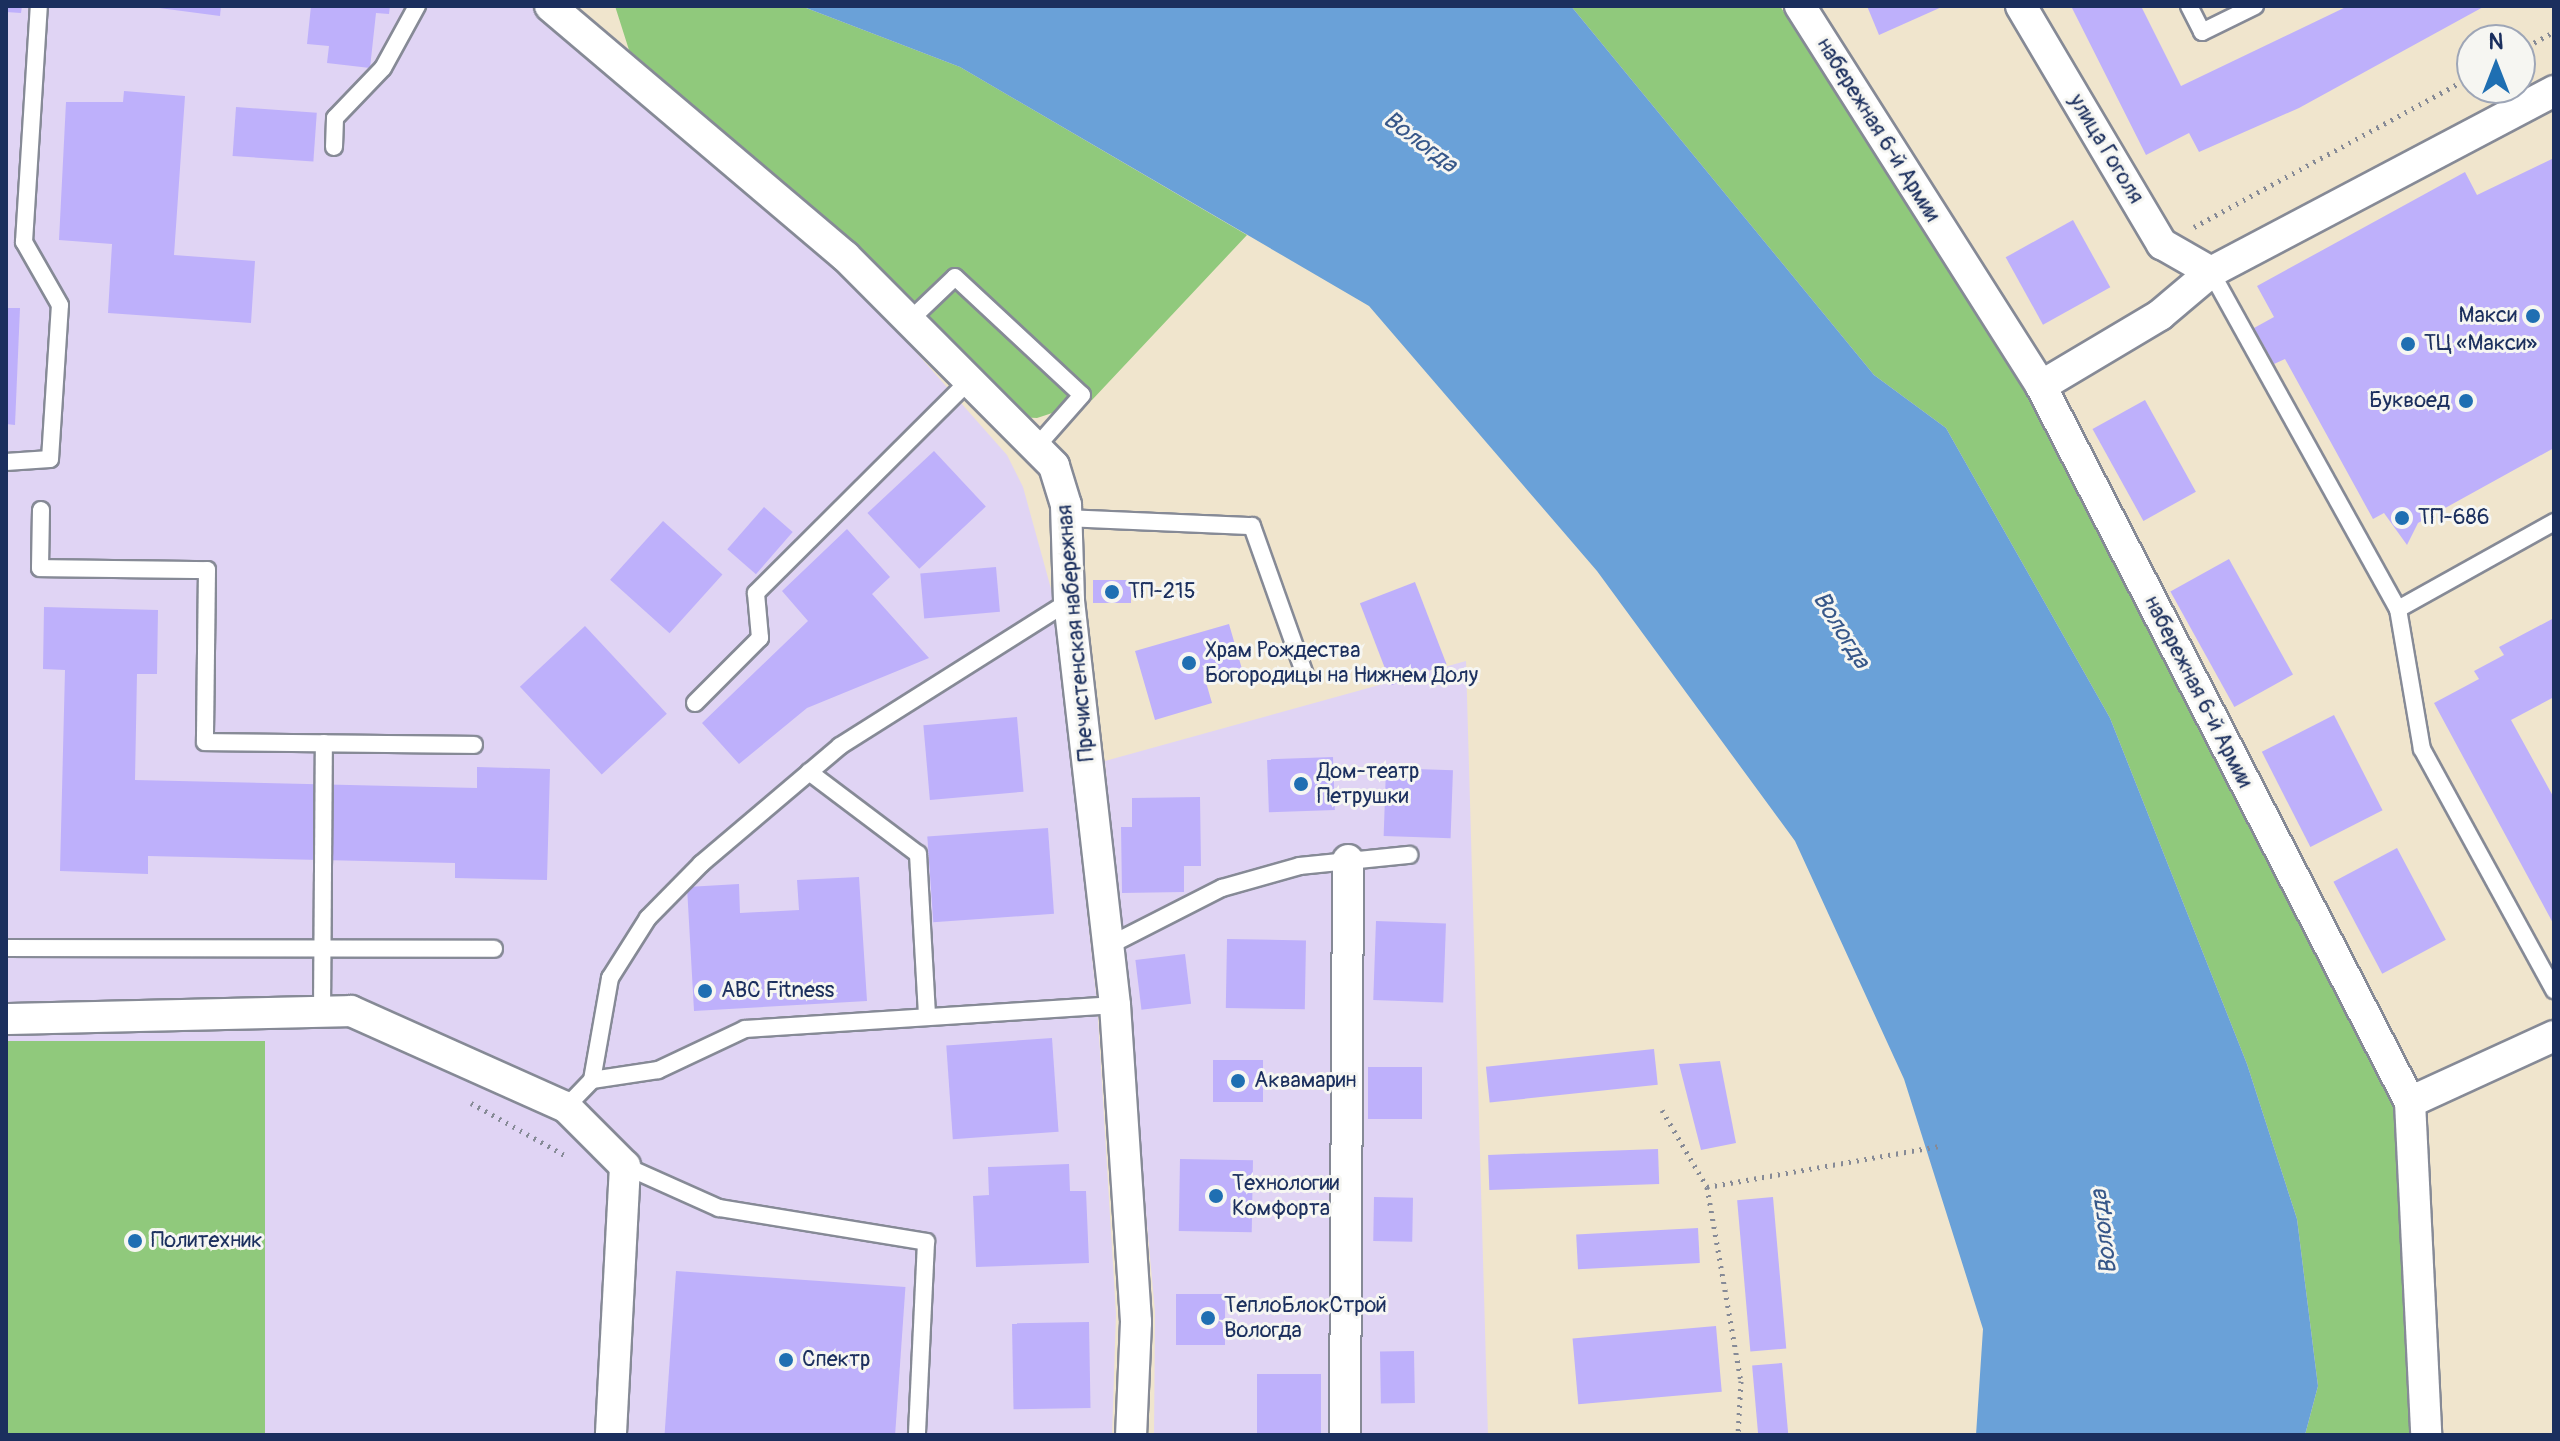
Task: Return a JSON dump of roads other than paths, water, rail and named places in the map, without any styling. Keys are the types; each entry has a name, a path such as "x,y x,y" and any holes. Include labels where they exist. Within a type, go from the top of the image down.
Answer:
{"street":[{"name":"Пречистенская набережная","path":"550,6 910,320 1054,466 1067,518 1069,601 1115,1005 1136,1322 1131,1435"},
{"name":"набережная 6-й Армии","path":"1800,6 2041,386 2410,1102 2426,1435"},
{"name":"улица Гоголя","path":"2021,6 2162,244 2211,272"},
{"path":"2041,386 2160,315 2211,272 2554,91"},
{"path":"1345,1435 1348,860"},
{"path":"6,1019 351,1011 566,1107 625,1166 611,1435"},
{"path":"2410,1102 2554,1036"}],"lane":[{"path":"6,462 50,459 60,305 24,242 39,6"},
{"path":"334,147 335,118 383,68 417,6"},
{"path":"2189,6 2202,32 2255,6"},
{"path":"2211,272 2398,609 2422,749 2554,990"},
{"path":"910,320 955,277 1082,395 1037,446"},
{"path":"695,703 760,638 756,593 971,379"},
{"path":"41,510 40,568 207,570 205,742 474,745"},
{"path":"1067,518 1252,526 1305,675"},
{"path":"2398,609 2554,522"},
{"path":"566,1107 592,1080 610,978 648,918 809,772 1069,601"},
{"path":"322,1012 324,743"},
{"path":"809,772 918,854 927,1016"},
{"path":"1108,946 1222,888 1348,860 1409,855"},
{"path":"6,948 494,949"},
{"path":"592,1080 658,1070 745,1029 1115,1005"},
{"path":"625,1166 719,1208 926,1242 917,1435"}],"water":[{"name":"Вологда","path":"801,6 1571,6 1874,375 1946,428 2110,718 2247,1064 2297,1219 2318,1386 2305,1435 1976,1435 1983,1329 1904,1079 1795,841 1597,571 1369,306 960,67"}],"place":[{"name":"Макси","path":"2533,316"},
{"name":"ТЦ «Макси»","path":"2408,344"},
{"name":"Буквоед","path":"2466,401"},
{"name":"ТП-686","path":"2402,518"},
{"name":"ТП-215","path":"1112,592"},
{"name":"Храм Рождества Богородицы на Нижнем Долу","path":"1189,663"},
{"name":"Дом-театр Петрушки","path":"1301,784"},
{"name":"ABC Fitness","path":"705,991"},
{"name":"Аквамарин","path":"1238,1081"},
{"name":"Технологии Комфорта","path":"1216,1196"},
{"name":"Политехник","path":"135,1241"},
{"name":"ТеплоБлокСтрой Вологда","path":"1208,1318"},
{"name":"Спектр","path":"786,1360"}]}
